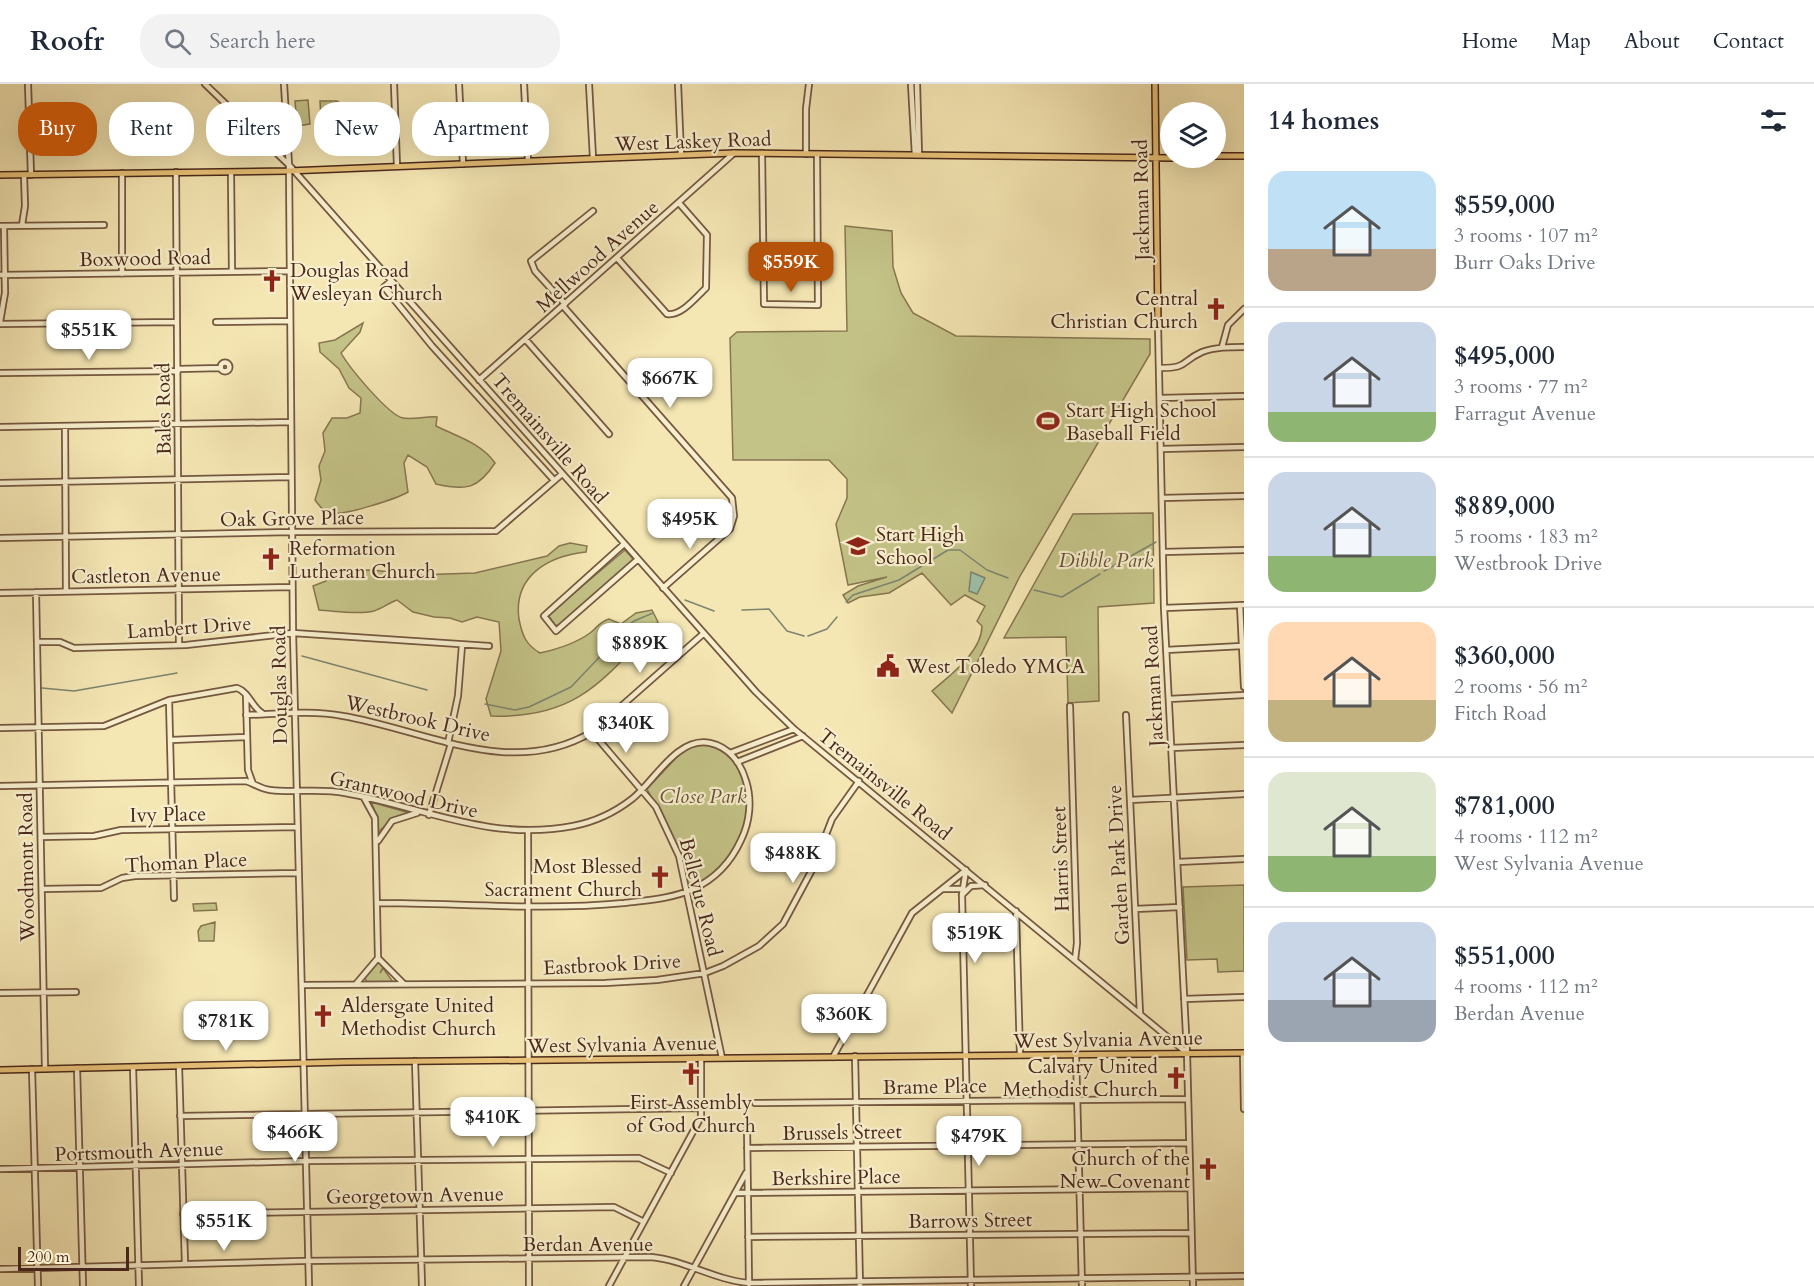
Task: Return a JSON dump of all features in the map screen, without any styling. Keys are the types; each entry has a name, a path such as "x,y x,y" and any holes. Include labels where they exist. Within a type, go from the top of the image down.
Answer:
{"main road":[{"name":"Jackman Road","path":"1155,84 1158,326"},
{"name":"West Laskey Road","path":"0,175 231,172 734,153 1160,158"},
{"path":"1226,156 1244,156"},
{"name":"West Sylvania Avenue","path":"0,1070 415,1061 1243,1053"}],"street":[{"path":"22,225 27,175 28,84"},
{"name":"Tremainsville Road","path":"205,84 290,169 703,634 794,729 1187,1053"},
{"name":"Douglas Road","path":"284,84 290,169 292,587 309,1286"},
{"path":"394,84 397,166"},
{"path":"459,84 463,164"},
{"path":"524,84 528,161"},
{"path":"589,84 593,159"},
{"path":"678,84 681,155"},
{"path":"807,154 806,109 809,84"},
{"path":"911,84 917,155"},
{"path":"917,84 917,155"},
{"name":"Mellwood Avenue","path":"479,380 734,153"},
{"path":"762,153 764,303 818,304 817,154"},
{"name":"Bales Road","path":"176,172 179,645"},
{"path":"231,172 232,272"},
{"path":"122,173 122,274"},
{"path":"617,258 667,314 677,313 706,288 707,235 680,203"},
{"path":"593,211 531,261 535,271 729,492 734,510 731,526 663,588"},
{"path":"104,225 2,226 4,302 0,323 177,322"},
{"name":"Boxwood Road","path":"2,275 290,271"},
{"path":"391,281 384,287 432,346 552,477"},
{"path":"1222,347 1228,325 1244,309"},
{"path":"216,322 290,321"},
{"name":"Jackman Road","path":"1158,326 1164,608 1187,1053 1193,1286"},
{"path":"526,340 609,434"},
{"path":"1160,368 1183,366 1201,353 1222,347 1244,347"},
{"path":"0,374 221,368"},
{"path":"1160,398 1244,396"},
{"path":"0,428 291,422"},
{"path":"64,426 66,591"},
{"path":"1161,449 1244,447"},
{"name":"Oak Grove Place","path":"0,538 292,532 496,531 562,474"},
{"path":"0,483 291,477"},
{"path":"1162,498 1244,496"},
{"path":"624,544 544,616 556,631 637,560"},
{"path":"1163,552 1244,550"},
{"name":"Castleton Avenue","path":"0,593 292,587"},
{"name":"Woodmont Road","path":"36,592 45,1069"},
{"path":"1164,608 1242,605 1244,687"},
{"name":"Lambert Drive","path":"37,642 60,642 74,648 179,645 293,633 489,646"},
{"name":"Westbrook Drive","path":"246,715 345,716 449,744 495,752 533,753 558,748 592,732 703,634"},
{"path":"429,815 449,744 458,696 462,645"},
{"path":"1166,650 1242,646"},
{"path":"0,728 104,726 169,700 237,688 246,694 255,708 265,715"},
{"path":"246,694 248,772 253,784"},
{"path":"1169,699 1244,695"},
{"path":"169,700 174,898"},
{"name":"Harris Street","path":"1070,706 1077,943 1075,960"},
{"name":"Garden Park Drive","path":"1126,715 1140,1013"},
{"path":"734,757 794,729"},
{"name":"Bellevue Road","path":"592,732 643,790 668,830 679,856 722,1058"},
{"path":"734,757 802,736"},
{"path":"171,740 246,737"},
{"name":"Grantwood Drive","path":"0,786 243,781 270,790 330,790 481,827 528,830 564,828 590,822 620,808 643,790 681,750 694,743 711,743 734,757"},
{"path":"1172,748 1244,745"},
{"path":"377,903 529,908 646,900 687,891 710,879 725,866 744,833 749,809 749,791 734,757"},
{"name":"Eastbrook Drive","path":"302,985 636,981 705,973 744,956 783,924 813,868 832,819 859,782"},
{"path":"1130,800 1244,794"},
{"path":"356,984 378,958 375,814 363,797"},
{"path":"376,849 380,835 392,821 404,815 420,813"},
{"name":"Ivy Place","path":"41,837 172,830 297,827"},
{"path":"528,830 529,1286"},
{"path":"1177,862 1244,859"},
{"path":"833,1057 912,913 966,870"},
{"path":"966,870 962,892 971,1283"},
{"name":"Thoman Place","path":"42,889 101,888 122,878 298,873"},
{"path":"940,889 962,892 971,886 985,885"},
{"path":"1135,909 1180,907"},
{"path":"1016,911 1020,1055"},
{"path":"378,958 404,984"},
{"path":"0,993 76,992"},
{"path":"1184,999 1244,997"},
{"path":"1243,1053 1244,1109"},
{"path":"1076,1054 1082,1286"},
{"path":"855,1056 860,1284"},
{"path":"609,1286 701,1117 701,1058"},
{"path":"415,1061 422,1286"},
{"path":"179,1066 185,1264"},
{"path":"133,1067 139,1286"},
{"path":"77,1068 83,1286"},
{"path":"32,1070 38,1286"},
{"name":"Brame Place","path":"755,1103 1188,1099"},
{"path":"180,1116 305,1112 701,1108"},
{"path":"747,1125 749,1285"},
{"name":"Brussels Street","path":"747,1148 1189,1143"},
{"name":"Portsmouth Avenue","path":"0,1170 307,1161 641,1158 671,1173"},
{"path":"684,1286 747,1170"},
{"name":"Berkshire Place","path":"735,1193 1190,1188"},
{"name":"Georgetown Avenue","path":"183,1214 616,1208 644,1222"},
{"name":"Barrows Street","path":"748,1237 1191,1233"},
{"path":"630,1247 638,1257"},
{"name":"Berdan Avenue","path":"0,1269 638,1257 672,1260 725,1280 749,1285 971,1283 1082,1278 1244,1276"}],"green space":[{"path":"308,100 310,124 302,125 302,102 295,101"},
{"path":"845,226 892,231 893,267 901,293 913,313 956,336 1150,339 1150,354 1020,576 952,713 932,691 963,663 977,645 982,626 977,621 985,606 965,595 951,605 922,573 889,593 860,597 848,603 843,595 858,586 887,577 848,585 836,524 847,498 847,479 829,460 733,460 730,338 737,332 847,331"},
{"path":"363,323 360,332 341,353 345,360 369,390 396,415 403,418 437,417 436,426 483,450 495,463 477,483 463,487 436,484 427,467 408,455 404,463 408,492 402,495 371,506 340,513 325,510 315,500 321,480 319,466 325,451 323,433 332,418 347,418 360,413 361,398 349,388 339,369 320,352 319,343 335,340"},
{"name":"Dibble Park","path":"1153,513 1154,603 1098,607 1099,701 1068,703 1066,637 1004,638 1073,514"},
{"path":"570,543 587,546 586,552 559,558 547,564 536,571 522,591 519,619 523,635 531,647 540,653 560,648 584,637 606,620 621,624 636,613 652,610 658,622 604,678 587,692 568,703 546,711 491,716 486,699 501,651 499,622 477,617 462,622 450,618 434,617 413,612 397,600 377,610 367,612 319,610 313,586 326,581 325,574 330,571 373,570 414,575 475,573 547,556 559,546"},
{"path":"625,550 633,559 631,562 559,626 555,625 548,615"},
{"name":"Close Park","path":"694,745 711,745 725,751 735,761 746,792 747,809 741,839 733,854 707,879 692,887 688,886 678,848 647,789 677,757"},
{"path":"371,802 407,813 393,819 378,832 377,816"},
{"path":"1244,885 1244,971 1218,972 1217,959 1187,960 1183,887"},
{"path":"216,903 217,910 194,911 193,904"},
{"path":"215,922 214,941 199,941 198,931 201,926"},
{"path":"378,961 383,967 380,973 383,968 393,982 367,982 365,978"}],"shaded area":[{"path":"971,572 985,578 977,594 969,591"}],"waterway":[{"path":"1104,571 1156,542"},
{"path":"846,602 853,595 899,580 948,550 960,550 987,570 1008,578"},
{"path":"1034,590 1062,597 1100,574"},
{"path":"685,600 714,611"},
{"path":"742,610 769,609 787,631 804,636"},
{"path":"485,704 515,710 529,707 571,687 610,646 616,634 634,621 653,613"},
{"path":"808,636 827,629 837,617"},
{"path":"302,656 427,690"},
{"path":"42,688 74,691 177,673"}],"place":[{"name":"Douglas Road Wesleyan Church","path":"272,281"},
{"name":"Central Christian Church","path":"1216,309"},
{"name":"Start High School Baseball Field","path":"1048,421"},
{"name":"Start High School","path":"858,546"},
{"name":"Reformation Lutheran Church","path":"271,559"},
{"name":"West Toledo YMCA","path":"888,666"},
{"name":"Most Blessed Sacrament Church","path":"660,877"},
{"name":"Aldersgate United Methodist Church","path":"323,1016"},
{"name":"First Assembly of God Church","path":"691,1074"},
{"name":"Calvary United Methodist Church","path":"1176,1078"},
{"name":"Church of the New Covenant","path":"1208,1169"}]}
